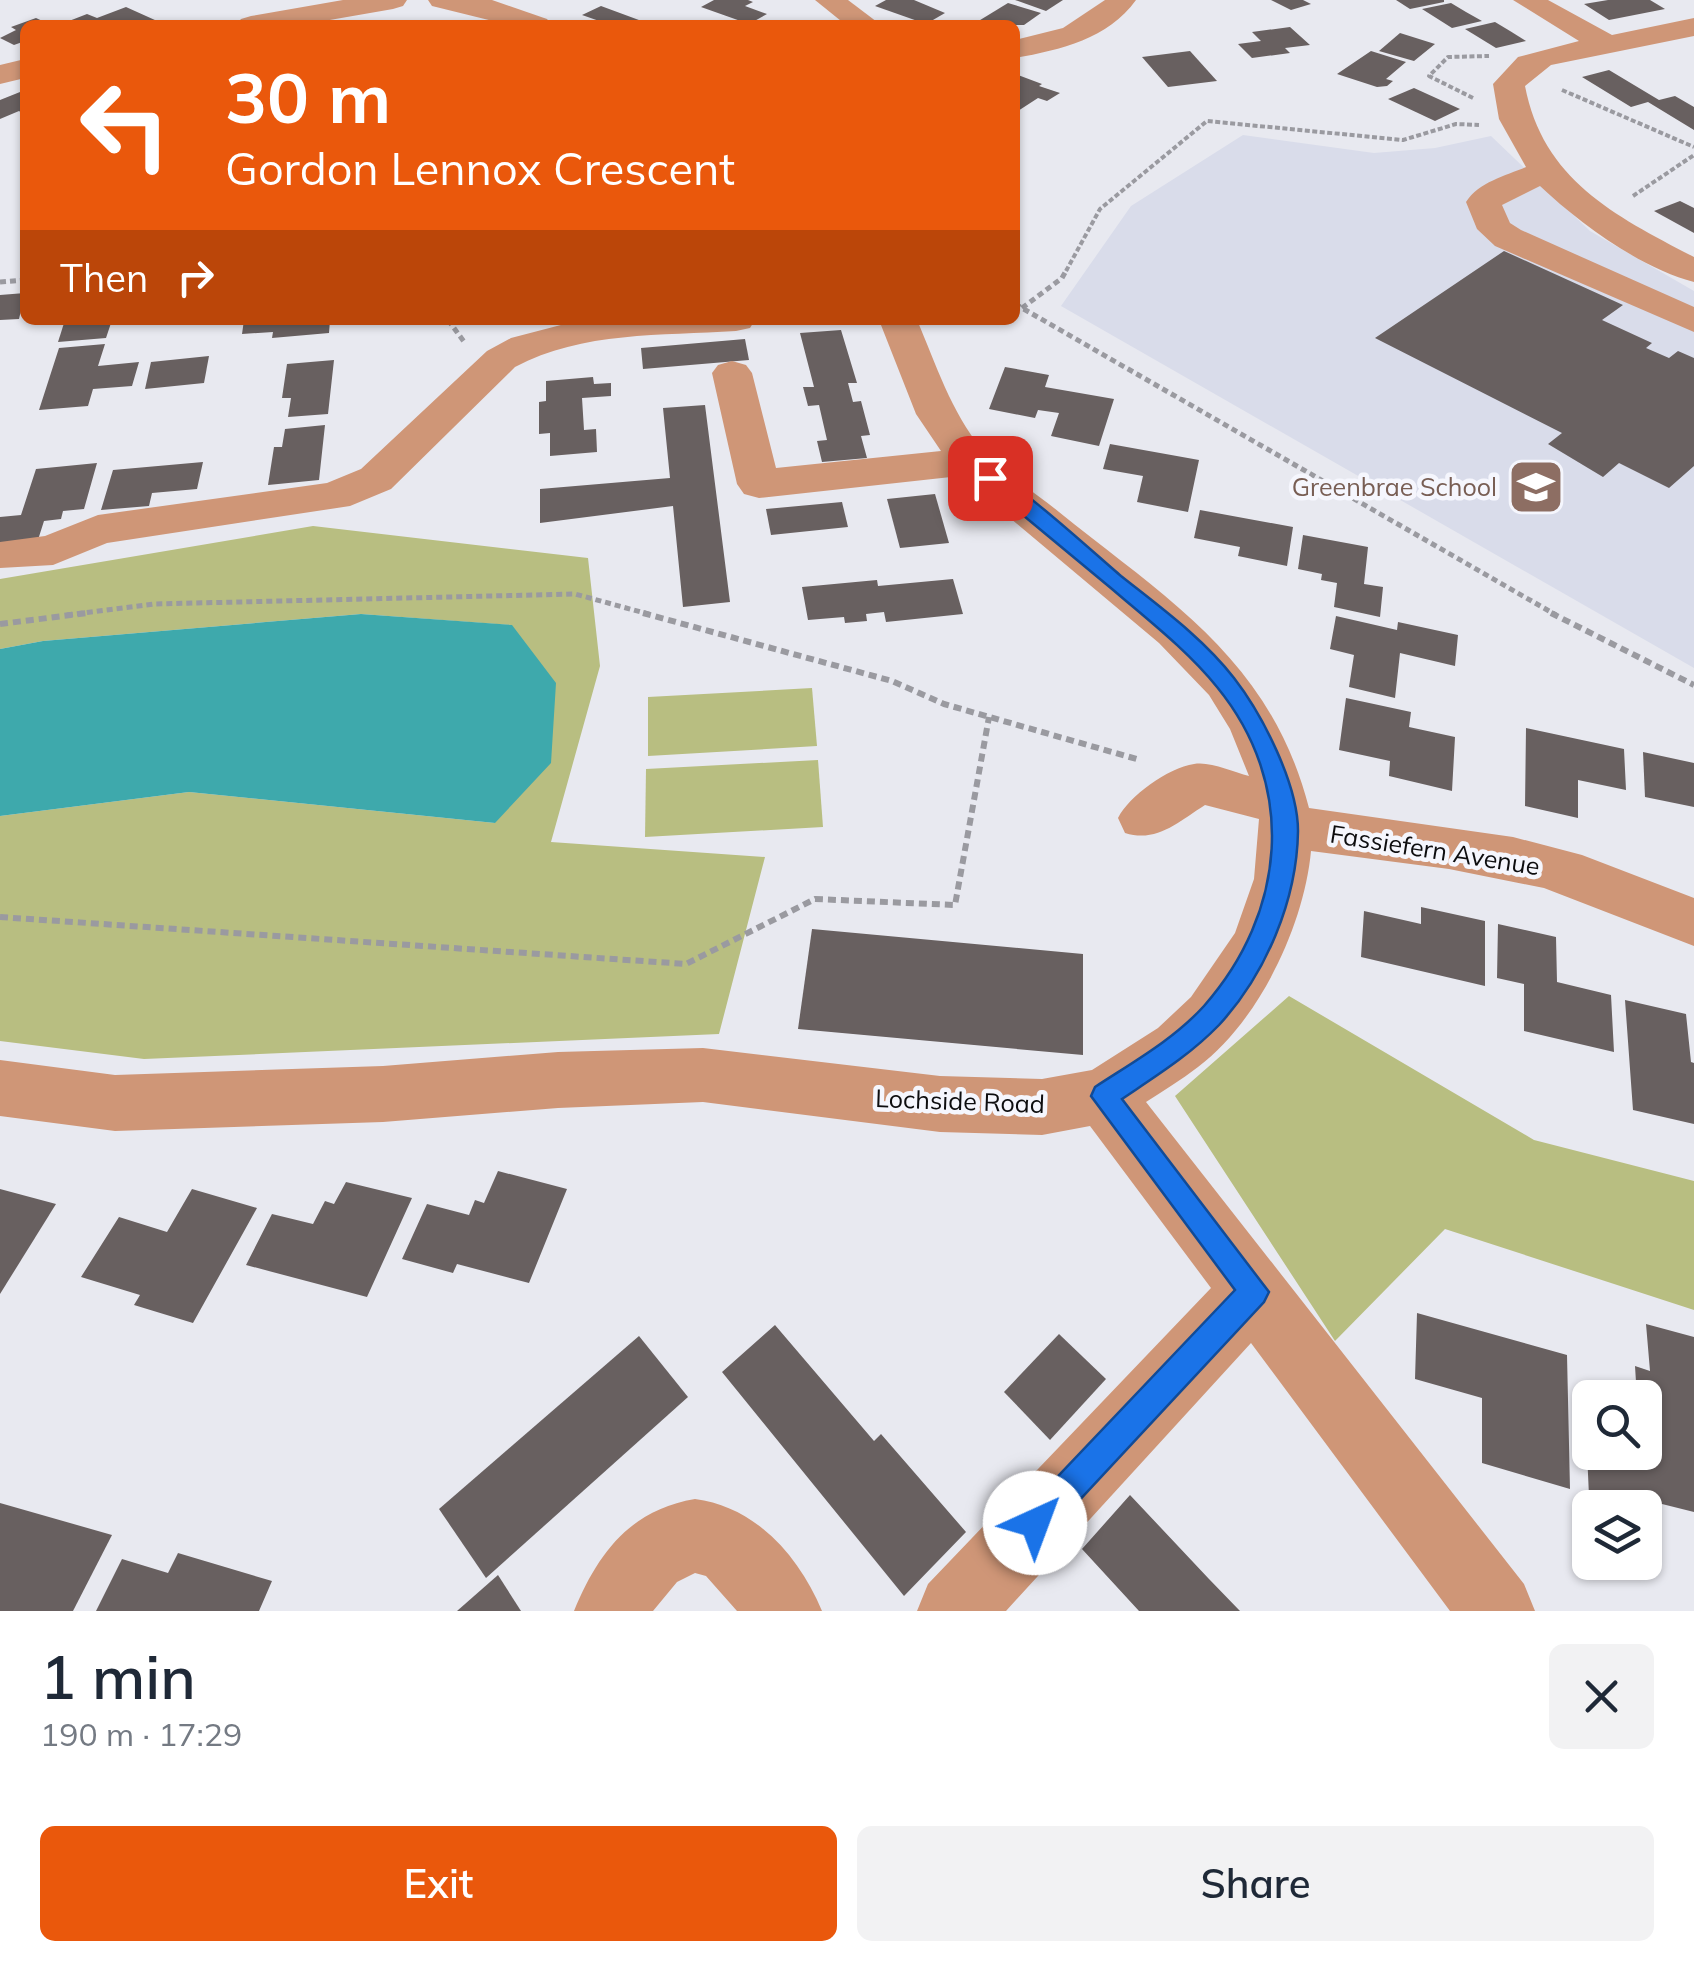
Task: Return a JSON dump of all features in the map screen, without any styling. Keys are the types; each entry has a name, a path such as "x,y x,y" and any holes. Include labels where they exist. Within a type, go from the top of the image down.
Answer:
{"street":[{"path":"278,20 392,0"},
{"path":"442,0 489,8 522,20"},
{"path":"828,0 858,20"},
{"path":"1020,48 1050,43 1091,28 1122,0"},
{"path":"1527,0 1606,44"},
{"path":"1694,28 1542,58 1508,84 1515,126 1544,172 1600,218 1694,272"},
{"path":"1020,49 1048,68"},
{"path":"1544,172 1500,190 1483,202 1495,229 1526,248 1694,322"},
{"path":"9,555 53,550 98,530 335,496 376,479 500,359 533,342 586,332 674,325"},
{"name":"Lochside Road","path":"0,1088 116,1103 383,1094 558,1080 703,1075 940,1104 1042,1107 1104,1096 1178,1046 1212,1015 1238,982 1260,943 1281,879 1284,816 1274,772 1253,725 1226,682 1176,631 968,461 936,414 900,325"},
{"path":"424,372 474,385"},
{"path":"732,373 760,484 968,461"},
{"name":"Fassiefern Avenue","path":"1144,818 1198,783 1284,816 1544,866 1614,889 1694,923"},
{"path":"1104,1096 1497,1611"},
{"path":"955,1611 1142,1406 1254,1292"},
{"path":"612,1611 624,1583 648,1556 688,1536 714,1538 734,1554 784,1611"}],"path":[{"path":"1518,74 1694,146"},
{"path":"1020,305 1062,278 1100,209 1207,121 1404,140 1456,124 1515,126"},
{"path":"1600,218 1694,155"},
{"path":"1020,307 1518,596 1694,685"},
{"path":"0,624 154,604 575,594 892,681 944,704 1153,764"},
{"path":"0,917 686,964 815,898 954,905 990,717"}],"shaded area":[{"name":"Greenbrae School","path":"1243,135 1374,153 1435,148 1491,136 1590,231 1694,291 1694,668 1061,306 1131,206"}],"green space":[{"path":"313,526 588,558 600,666 551,842 765,857 719,1034 144,1059 0,1041 0,816 189,792 495,823 511,625 361,614 43,641 0,649 0,579"},
{"path":"812,688 817,746 648,756 648,697"},
{"path":"818,760 823,827 645,837 646,769"},
{"path":"1289,996 1534,1140 1694,1181 1694,1310 1445,1229 1335,1341 1175,1096"}],"water":[{"path":"361,614 512,625 556,683 551,763 495,823 189,792 0,816 0,649 43,641"}],"building":[{"path":"714,0 748,0 753,2 745,6 767,14 756,20 738,20 701,7"},
{"path":"886,0 914,0 945,13 933,20 915,20 875,6"},
{"path":"1015,0 1063,0 1046,11"},
{"path":"1271,0 1303,0 1311,4 1291,10"},
{"path":"1396,0 1444,0 1444,2 1410,9"},
{"path":"1650,0 1665,9 1609,20 1584,4"},
{"path":"1008,3 1041,13 1024,25 1020,25 1020,20 980,20"},
{"path":"1451,3 1482,21 1452,28 1422,9"},
{"path":"601,6 639,20 596,20 582,15"},
{"path":"126,7 155,20 72,20 87,14 97,18"},
{"path":"1495,22 1526,41 1496,48 1465,29"},
{"path":"20,24 20,43 14,45 0,38 16,30 11,27"},
{"path":"1290,27 1310,45 1285,48 1290,53 1252,58 1238,44 1261,41 1252,32"},
{"path":"1400,33 1435,44 1414,61 1379,51"},
{"path":"1190,51 1217,81 1168,87 1142,57"},
{"path":"1371,51 1406,62 1386,79 1393,81 1387,86 1377,87 1337,74"},
{"path":"1609,70 1659,100 1675,96 1694,107 1694,130 1648,102 1631,107 1582,77"},
{"path":"1020,76 1060,93 1047,101 1038,98 1020,110"},
{"path":"1414,88 1460,109 1435,121 1388,99"},
{"path":"20,92 20,112 0,119 0,100"},
{"path":"1680,201 1694,208 1694,233 1654,211"},
{"path":"1504,251 1623,305 1602,320 1652,343 1646,348 1669,358 1678,351 1694,358 1694,466 1669,488 1619,463 1603,477 1548,444 1562,433 1375,338"},
{"path":"20,293 19,319 0,320 0,295"},
{"path":"63,325 110,325 106,338 58,342"},
{"path":"243,325 330,325 329,333 272,338 273,332 242,334"},
{"path":"841,330 857,383 848,383 853,402 861,401 870,435 861,436 867,458 822,462 817,441 827,440 819,405 808,406 803,387 814,387 800,333"},
{"path":"745,339 749,360 643,369 641,348"},
{"path":"105,344 98,366 139,362 132,386 93,389 88,406 39,410 59,348"},
{"path":"209,356 204,383 145,389 151,362"},
{"path":"334,360 328,414 288,417 291,398 282,398 287,364"},
{"path":"1005,367 1049,375 1045,387 1114,399 1099,446 1051,436 1059,413 1038,410 1035,418 989,409"},
{"path":"593,377 594,384 611,383 611,396 582,398 584,430 596,429 597,452 550,456 550,433 539,434 539,402 546,401 546,381"},
{"path":"705,405 730,602 683,607 673,506 540,523 540,489 670,478 663,408"},
{"path":"325,425 319,480 268,485 274,447 282,447 285,429"},
{"path":"1110,444 1199,460 1188,512 1137,502 1143,476 1103,469"},
{"path":"203,462 197,489 152,493 149,506 101,510 113,470"},
{"path":"97,463 84,509 63,511 61,519 44,521 37,543 0,546 0,517 21,515 36,469"},
{"path":"935,494 949,543 900,548 887,499"},
{"path":"842,502 848,527 771,535 766,509"},
{"path":"1200,510 1293,527 1287,566 1238,556 1240,547 1194,538"},
{"path":"1303,535 1368,547 1364,584 1383,587 1380,617 1334,607 1337,583 1321,580 1322,574 1298,569"},
{"path":"953,579 963,614 886,622 884,612 866,614 867,621 845,623 844,617 808,620 802,587 877,580 878,586"},
{"path":"1336,616 1397,630 1398,622 1458,635 1455,666 1400,653 1395,698 1349,687 1354,655 1330,649"},
{"path":"1346,698 1411,712 1409,727 1455,737 1452,791 1389,776 1390,761 1339,750"},
{"path":"1526,728 1624,749 1626,790 1578,780 1578,818 1525,806"},
{"path":"1643,752 1694,763 1694,807 1645,797"},
{"path":"1421,907 1485,921 1485,986 1361,957 1364,911 1421,924"},
{"path":"1498,924 1556,937 1557,982 1611,995 1614,1052 1524,1031 1524,984 1497,978"},
{"path":"812,929 1083,954 1083,1055 798,1029"},
{"path":"1625,1000 1686,1014 1694,1063 1694,1124 1633,1110"},
{"path":"498,1171 567,1189 529,1283 457,1264 453,1273 402,1259 427,1204 469,1215 475,1200 484,1203"},
{"path":"346,1182 412,1198 367,1297 246,1265 272,1214 313,1224 325,1201 334,1204"},
{"path":"0,1189 56,1204 0,1294"},
{"path":"192,1189 257,1208 193,1323 134,1305 140,1295 81,1277 119,1217 167,1232"},
{"path":"1417,1313 1567,1355 1570,1489 1482,1463 1482,1398 1415,1379"},
{"path":"1646,1324 1694,1337 1694,1512 1662,1504 1662,1490 1589,1490 1588,1470 1662,1470 1662,1380 1636,1380 1635,1366 1650,1371"},
{"path":"775,1325 874,1441 881,1434 966,1532 904,1596 722,1372"},
{"path":"1059,1334 1106,1379 1050,1440 1004,1392"},
{"path":"639,1336 688,1397 486,1578 439,1509"},
{"path":"1130,1495 1240,1611 1139,1611 1082,1549"},
{"path":"0,1503 112,1535 73,1611 0,1611"},
{"path":"178,1553 272,1581 259,1611 96,1611 122,1559 168,1573"},
{"path":"498,1575 521,1611 457,1611"}],"place":[{"name":"Greenbrae School","path":"1536,487"}],"route":[{"path":"990,478 1176,631 1226,682 1253,725 1274,772 1286,827 1281,879 1260,943 1238,982 1212,1015 1178,1046 1104,1096 1254,1292 1035,1523"}]}
